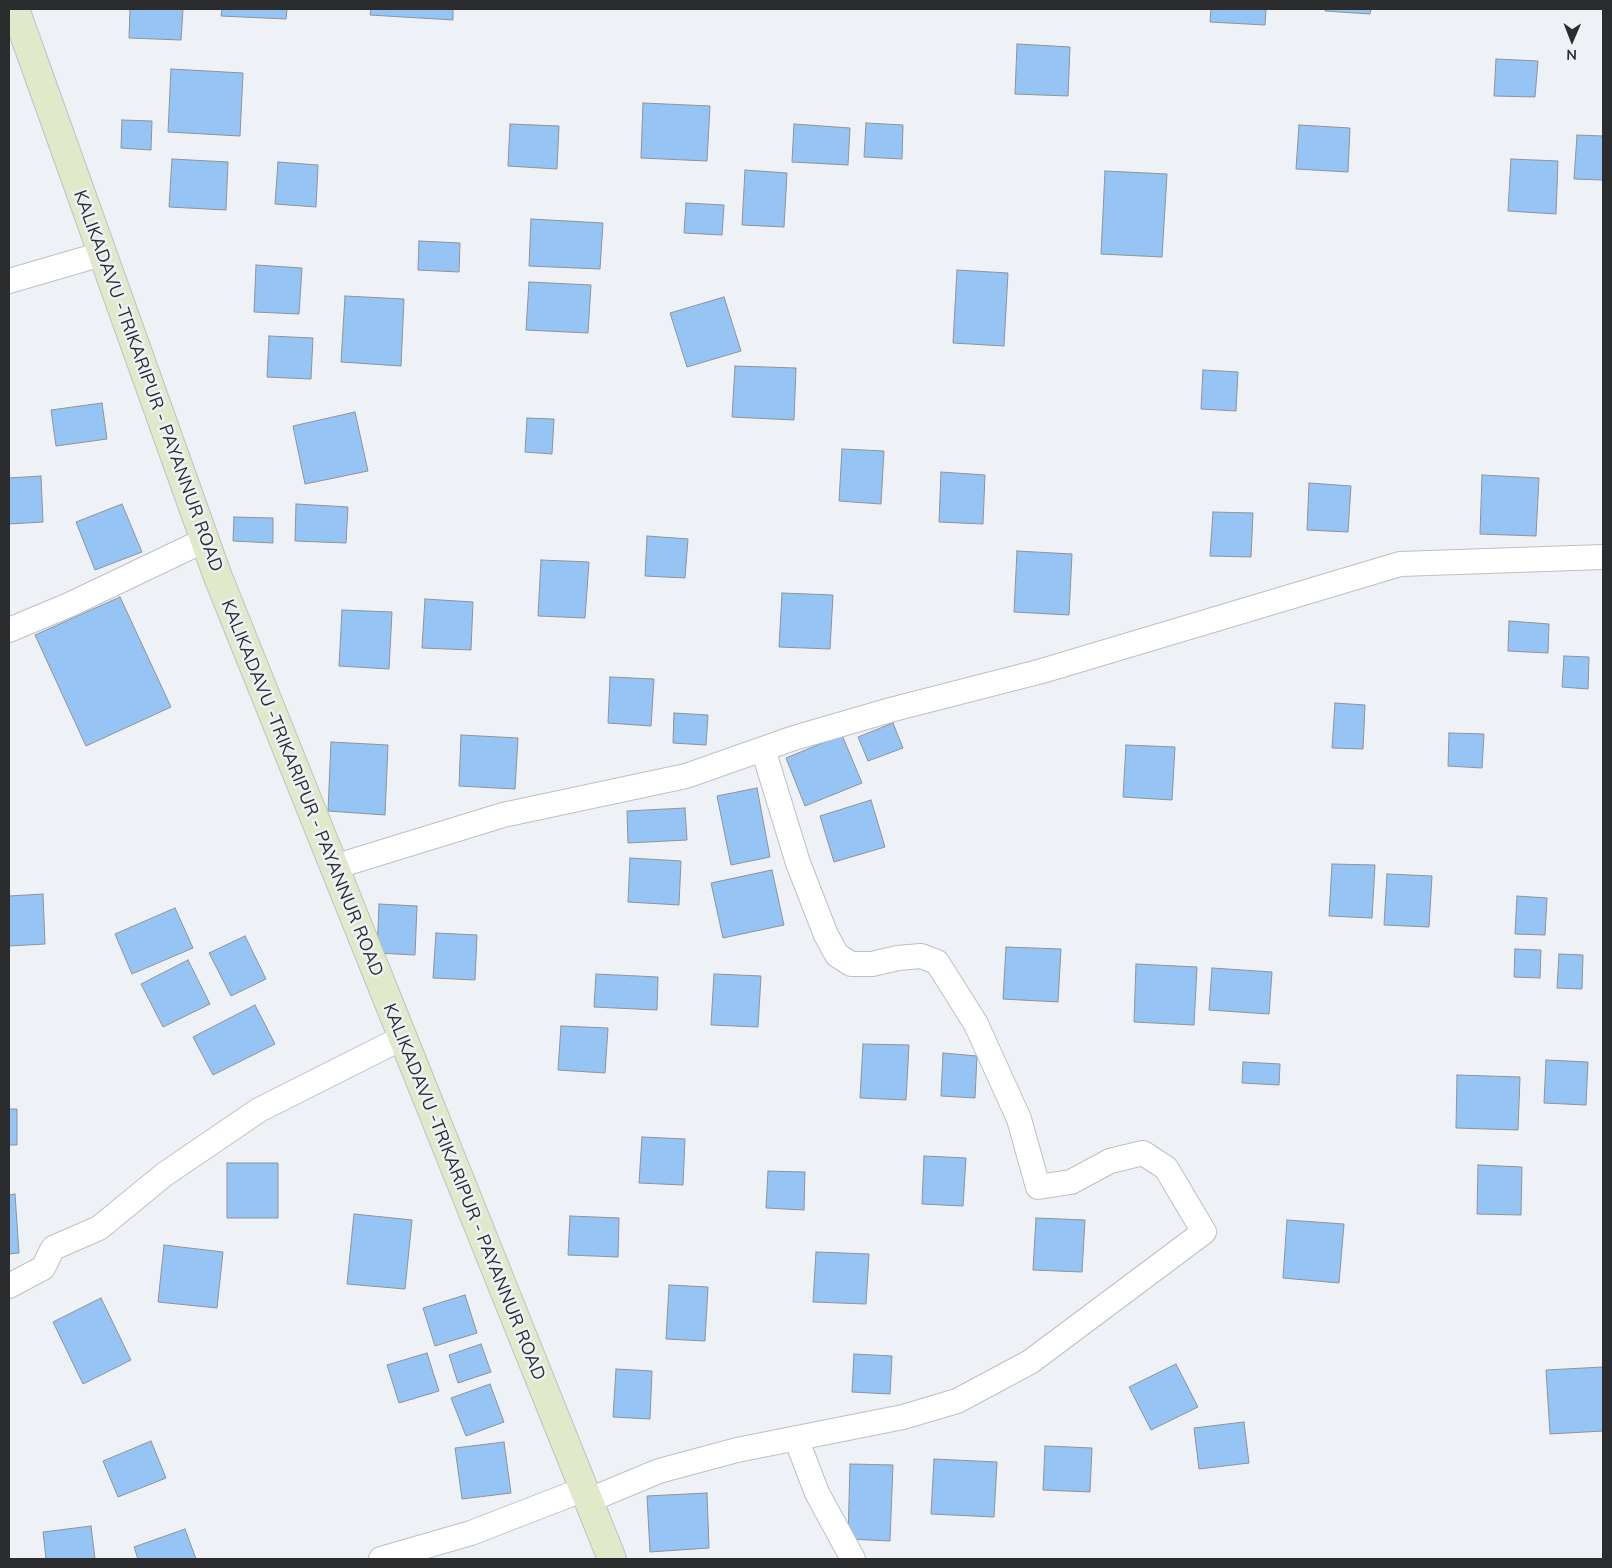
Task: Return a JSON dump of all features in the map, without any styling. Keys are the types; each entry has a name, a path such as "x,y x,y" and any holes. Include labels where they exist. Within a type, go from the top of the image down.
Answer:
{"main road":[{"name":"KALIKADAVU -TRIKARIPUR - PAYANNUR ROAD","path":"14,9 205,540 584,1495 612,1559"}],"street":[{"path":"9,281 102,254"},
{"path":"9,630 71,604 205,540"},
{"path":"334,867 504,815 686,776 763,749 894,709 1042,671 1400,564 1603,557"},
{"path":"381,1559 471,1533 659,1471 737,1450 903,1417 957,1401 1030,1362 1204,1232 1166,1168 1143,1153 1110,1161 1071,1182 1038,1187 1019,1119 976,1024 937,962 921,956 898,958 872,964 851,964 837,955 826,935 798,863 763,749"},
{"path":"9,1286 43,1268 54,1248 99,1228 165,1174 259,1110 402,1038"},
{"path":"796,1438 817,1492 852,1559"}],"building":[{"path":"130,9 183,9 181,40 129,38"},
{"path":"222,9 287,9 286,19 221,16"},
{"path":"371,9 453,9 453,20 370,15"},
{"path":"1211,9 1266,9 1265,25 1210,22"},
{"path":"1326,9 1371,9 1370,14 1325,11"},
{"path":"1017,44 1070,47 1068,96 1015,94"},
{"path":"1496,59 1538,61 1535,97 1494,96"},
{"path":"171,69 243,73 240,136 168,132"},
{"path":"643,103 710,106 707,161 641,158"},
{"path":"122,120 152,121 151,150 121,148"},
{"path":"866,123 903,125 902,159 864,157"},
{"path":"510,124 559,126 557,169 508,166"},
{"path":"794,124 850,128 848,165 792,162"},
{"path":"1299,125 1350,128 1348,172 1296,169"},
{"path":"1577,135 1603,136 1603,180 1574,179"},
{"path":"172,159 228,162 226,210 169,207"},
{"path":"1511,159 1558,161 1556,214 1508,211"},
{"path":"278,162 318,165 316,207 275,204"},
{"path":"745,170 787,173 784,227 742,225"},
{"path":"1105,171 1167,174 1162,257 1101,254"},
{"path":"686,203 724,205 722,235 684,233"},
{"path":"531,219 603,223 600,269 529,266"},
{"path":"419,241 460,243 459,272 418,270"},
{"path":"256,265 302,268 299,314 254,312"},
{"path":"957,270 1008,273 1004,346 953,343"},
{"path":"529,282 591,285 588,333 526,330"},
{"path":"345,296 404,299 401,366 341,362"},
{"path":"724,297 741,351 687,367 670,313"},
{"path":"269,336 313,338 311,379 267,377"},
{"path":"735,366 796,368 794,420 732,417"},
{"path":"1203,370 1238,372 1236,411 1201,409"},
{"path":"102,403 107,439 56,446 51,410"},
{"path":"355,412 368,471 305,484 293,426"},
{"path":"527,418 554,419 552,454 525,452"},
{"path":"842,449 884,451 881,504 839,501"},
{"path":"941,472 985,475 983,524 939,522"},
{"path":"1482,475 1539,478 1536,536 1480,534"},
{"path":"41,476 43,522 9,524 9,478"},
{"path":"1309,483 1351,486 1348,532 1307,530"},
{"path":"122,504 142,552 95,570 76,522"},
{"path":"296,504 348,507 346,543 295,541"},
{"path":"1213,512 1253,513 1251,557 1210,556"},
{"path":"234,517 273,518 273,543 233,541"},
{"path":"647,536 688,539 685,578 645,576"},
{"path":"1017,551 1072,554 1069,615 1014,612"},
{"path":"541,560 589,562 585,618 538,616"},
{"path":"782,593 833,595 830,649 779,647"},
{"path":"120,597 171,707 86,746 35,635"},
{"path":"425,599 473,602 471,650 422,648"},
{"path":"342,610 392,612 389,669 339,666"},
{"path":"1509,621 1549,624 1548,653 1508,651"},
{"path":"1564,656 1589,657 1588,689 1562,687"},
{"path":"610,677 654,679 651,726 608,723"},
{"path":"1335,703 1365,705 1363,749 1332,748"},
{"path":"674,713 708,715 706,745 673,743"},
{"path":"893,723 903,748 868,761 858,737"},
{"path":"1449,733 1484,734 1482,768 1448,766"},
{"path":"461,735 518,738 515,789 459,786"},
{"path":"842,735 862,783 805,806 786,758"},
{"path":"331,742 388,745 385,815 328,811"},
{"path":"1126,745 1175,747 1172,800 1123,797"},
{"path":"757,788 770,857 731,865 717,796"},
{"path":"871,800 885,847 834,862 820,816"},
{"path":"685,808 687,840 628,843 627,811"},
{"path":"630,858 681,861 679,905 628,902"},
{"path":"1332,864 1375,865 1372,918 1329,916"},
{"path":"772,870 784,925 723,938 711,883"},
{"path":"1387,874 1432,876 1429,927 1384,925"},
{"path":"43,894 45,944 9,946 9,896"},
{"path":"1517,896 1547,898 1545,935 1515,934"},
{"path":"379,904 417,906 415,955 377,953"},
{"path":"175,908 193,948 132,974 115,934"},
{"path":"436,933 477,935 475,980 433,978"},
{"path":"245,936 266,979 231,996 209,953"},
{"path":"1006,947 1061,949 1058,1002 1003,999"},
{"path":"1515,949 1541,950 1540,978 1514,977"},
{"path":"1559,954 1583,955 1582,989 1557,988"},
{"path":"188,960 210,1004 163,1027 141,984"},
{"path":"1136,964 1197,967 1194,1025 1134,1022"},
{"path":"1212,968 1272,972 1269,1014 1209,1010"},
{"path":"596,974 658,977 657,1010 594,1007"},
{"path":"714,974 761,976 758,1027 711,1025"},
{"path":"255,1005 275,1044 213,1075 193,1037"},
{"path":"561,1026 608,1028 605,1073 558,1070"},
{"path":"863,1044 909,1045 906,1100 860,1098"},
{"path":"943,1053 977,1056 975,1098 941,1096"},
{"path":"1546,1060 1588,1062 1586,1105 1544,1103"},
{"path":"1243,1062 1280,1064 1279,1085 1242,1083"},
{"path":"1457,1075 1520,1077 1518,1130 1456,1128"},
{"path":"9,1109 17,1109 17,1145 9,1145"},
{"path":"642,1137 685,1139 683,1185 639,1183"},
{"path":"924,1156 966,1158 963,1206 922,1204"},
{"path":"227,1163 278,1163 278,1218 227,1218"},
{"path":"1478,1165 1522,1167 1521,1215 1477,1214"},
{"path":"768,1171 805,1172 804,1210 766,1208"},
{"path":"15,1194 19,1253 9,1254 9,1195"},
{"path":"354,1214 412,1220 405,1289 347,1284"},
{"path":"570,1216 619,1218 618,1257 568,1255"},
{"path":"1036,1218 1085,1220 1082,1272 1033,1270"},
{"path":"1287,1220 1344,1224 1339,1283 1283,1278"},
{"path":"164,1245 223,1252 217,1308 158,1302"},
{"path":"816,1252 869,1254 866,1304 813,1302"},
{"path":"669,1285 708,1287 705,1341 666,1339"},
{"path":"465,1295 477,1333 435,1346 423,1308"},
{"path":"101,1298 131,1360 83,1384 53,1322"},
{"path":"481,1344 491,1372 458,1383 449,1355"},
{"path":"427,1353 439,1391 399,1403 387,1365"},
{"path":"854,1354 892,1356 890,1394 852,1392"},
{"path":"1176,1364 1198,1407 1151,1430 1129,1387"},
{"path":"1603,1367 1603,1431 1550,1434 1546,1370"},
{"path":"616,1369 652,1371 650,1419 613,1417"},
{"path":"490,1384 504,1422 466,1436 451,1398"},
{"path":"1244,1422 1249,1463 1199,1469 1194,1428"},
{"path":"151,1441 166,1478 118,1497 103,1461"},
{"path":"504,1442 511,1493 462,1499 455,1448"},
{"path":"1045,1446 1092,1448 1090,1492 1043,1490"},
{"path":"934,1459 997,1462 994,1517 931,1514"},
{"path":"850,1464 893,1465 890,1541 848,1539"},
{"path":"707,1493 709,1548 650,1552 647,1496"},
{"path":"91,1526 95,1559 46,1559 43,1532"},
{"path":"185,1529 196,1559 138,1559 134,1547"}]}
